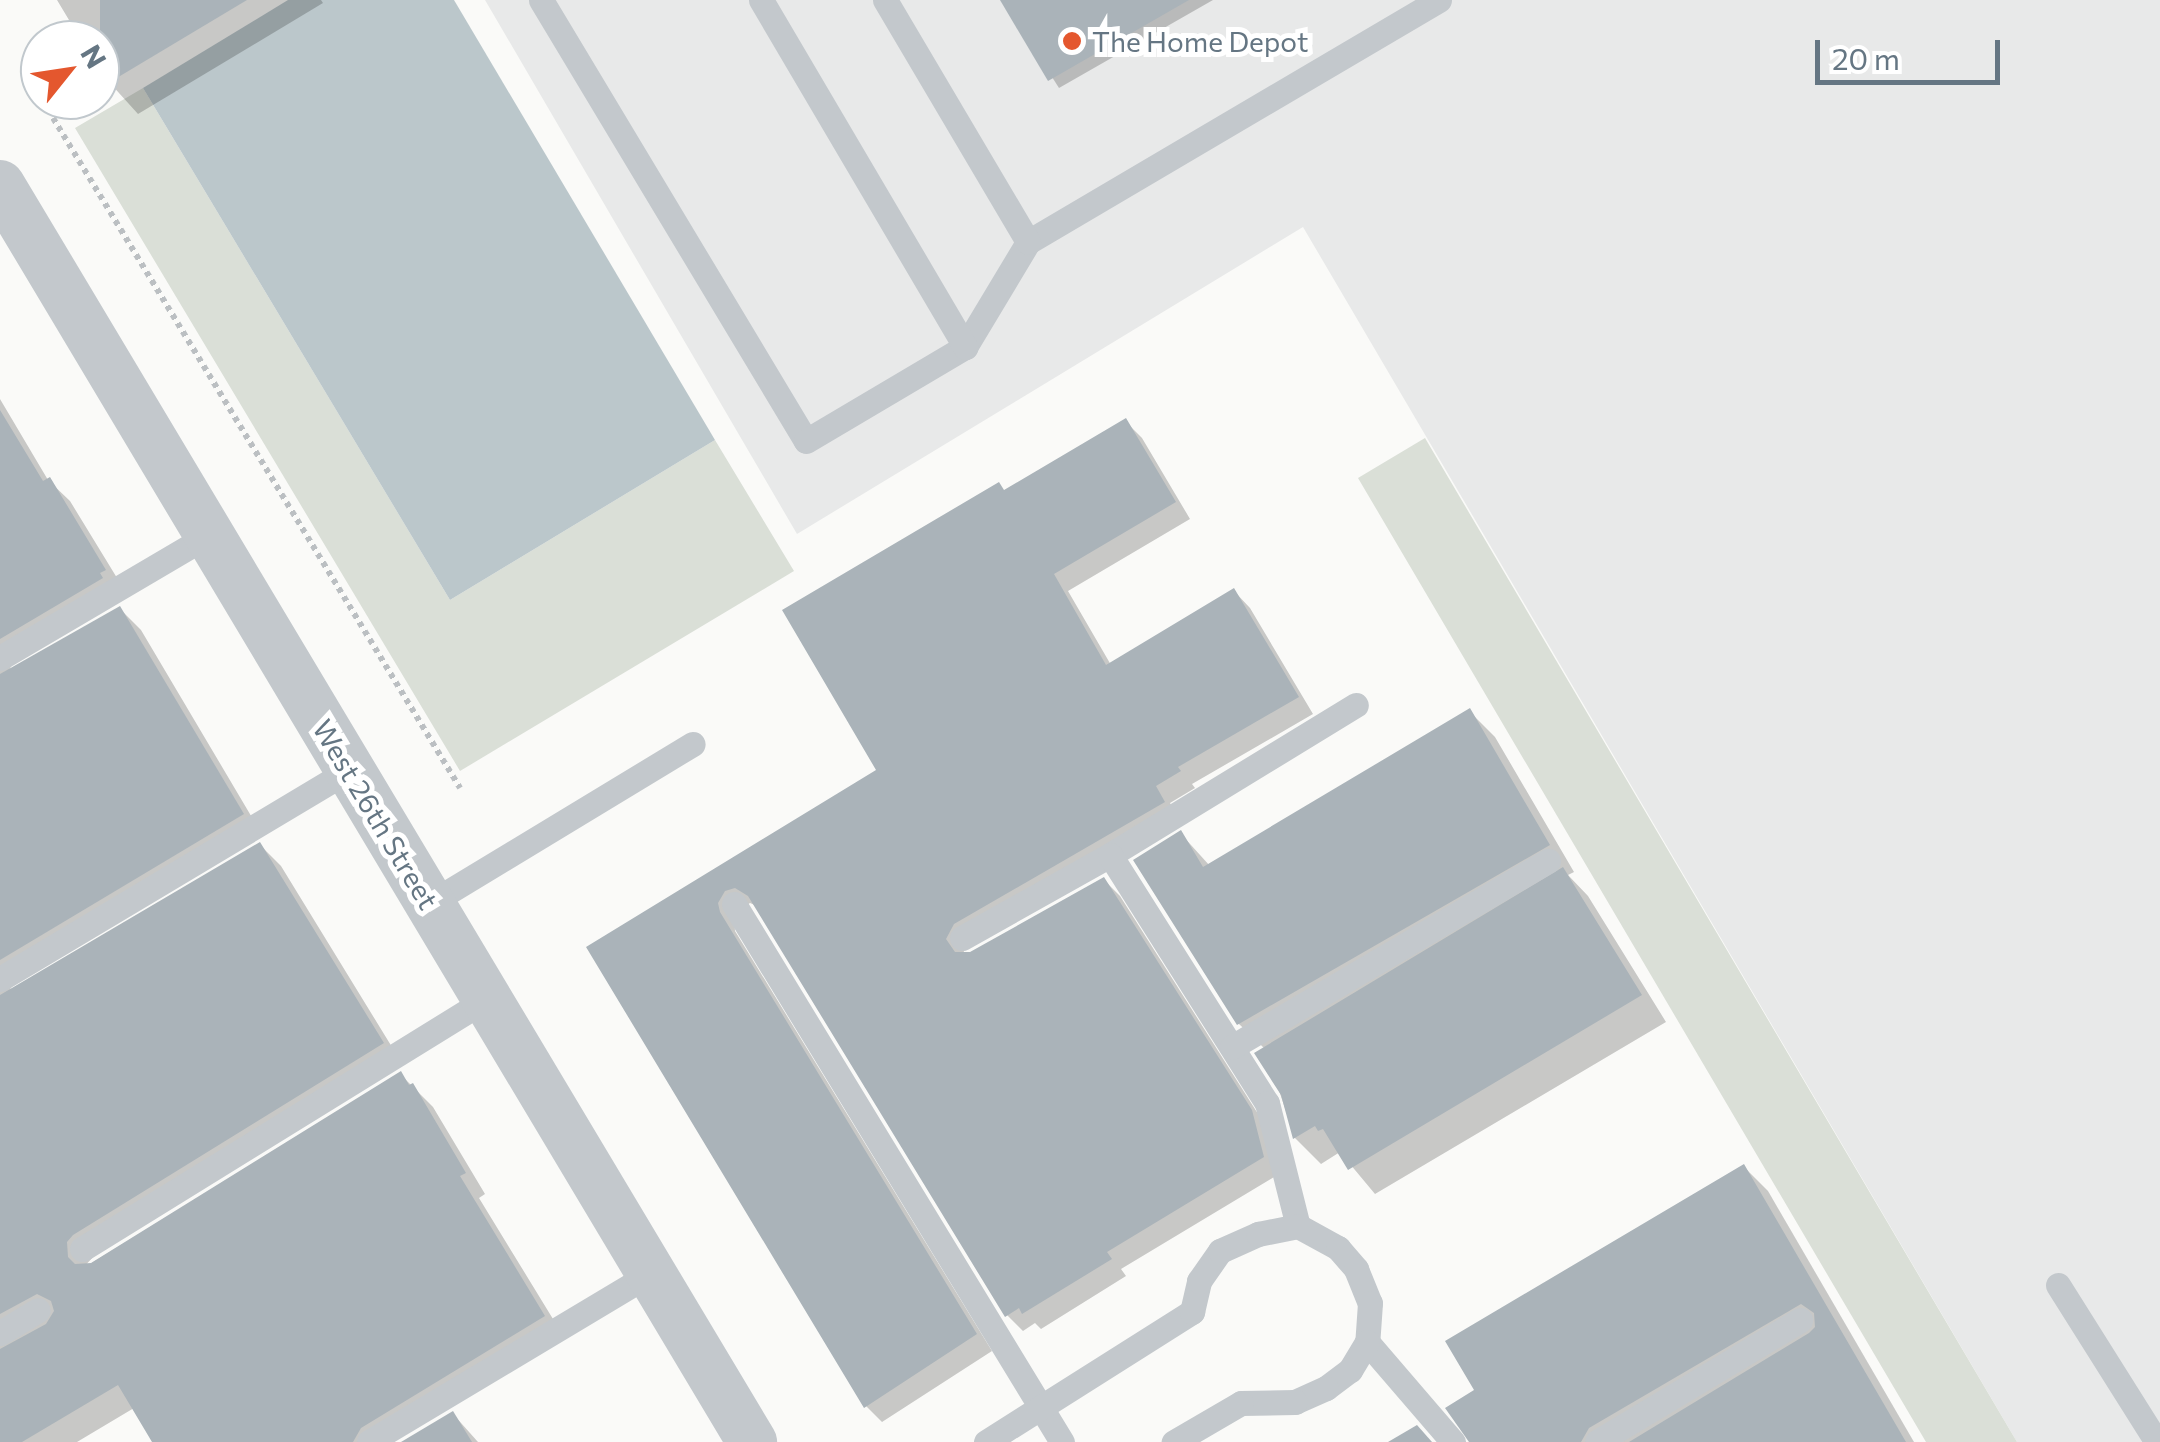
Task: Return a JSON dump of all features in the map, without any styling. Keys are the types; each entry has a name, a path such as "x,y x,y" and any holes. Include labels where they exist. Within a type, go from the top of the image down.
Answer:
{"street":[{"name":"West 26th Street","path":"0,185 752,1442"}],"lane":[{"path":"541,0 806,441 965,347 1028,242 1439,0"},
{"path":"761,0 965,347"},
{"path":"885,0 1028,242"},
{"path":"0,658 209,535"},
{"path":"962,938 1110,855 1356,705"},
{"path":"430,902 693,744"},
{"path":"0,980 350,770"},
{"path":"1110,855 1267,1102 1298,1226"},
{"path":"1232,1047 1548,862"},
{"path":"734,904 1062,1442"},
{"path":"82,1249 486,999"},
{"path":"986,1442 1192,1312 1200,1282 1220,1251 1258,1234 1298,1226 1338,1248 1356,1269 1370,1303 1368,1342 1350,1370 1326,1388 1295,1402 1241,1403 1174,1442"},
{"path":"369,1442 651,1273"},
{"path":"2058,1285 2157,1442"},
{"path":"0,1333 38,1310"},
{"path":"1597,1442 1800,1320"},
{"path":"1368,1342 1453,1442"}],"path":[{"path":"54,120 460,788"}],"shaded area":[{"path":"288,0 454,0 715,440 450,600 143,88"},
{"path":"485,0 2160,0 2160,1442 2017,1442 1303,227 797,534"},
{"path":"143,88 450,600 715,440 794,571 460,771 75,128 89,120 120,120 120,102"},
{"path":"1425,438 2017,1442 1926,1442 1358,478"}],"building":[{"path":"100,0 247,0 120,76 120,20 100,20"},
{"name":"The Home Depot","path":"1000,0 1189,0 1048,81"},
{"path":"0,410 43,481 50,477 106,570 100,573 103,578 0,639"},
{"path":"1126,418 1176,502 1054,574 1106,665 1234,588 1299,697 1178,767 1181,771 1156,786 1165,802 954,924 946,939 955,952 970,952 1104,877 1252,1110 1264,1157 1107,1252 1112,1259 1022,1314 1019,1308 1005,1317 748,896 735,888 725,891 718,903 720,912 977,1334 864,1408 586,947 876,770 782,610 999,482 1004,490"},
{"path":"120,606 244,814 0,960 0,674"},
{"path":"1470,708 1550,845 1237,1025 1133,860 1181,830 1203,867"},
{"path":"260,842 384,1043 73,1235 67,1242 68,1257 75,1264 91,1263 401,1071 409,1085 413,1083 466,1173 460,1176 545,1316 361,1428 353,1442 152,1442 118,1385 22,1442 0,1442 0,1349 46,1324 54,1311 51,1301 37,1294 0,1314 0,995"},
{"path":"1563,867 1642,995 1348,1170 1323,1129 1318,1131 1315,1126 1293,1139 1281,1095 1254,1053"},
{"path":"1744,1164 1906,1442 1629,1442 1809,1333 1815,1327 1814,1313 1801,1304 1589,1428 1581,1442 1469,1442 1445,1408 1474,1390 1445,1341"},
{"path":"453,1411 472,1442 401,1442"},
{"path":"1417,1425 1432,1442 1388,1442"}],"place":[{"name":"The Home Depot","path":"1072,41"}]}
